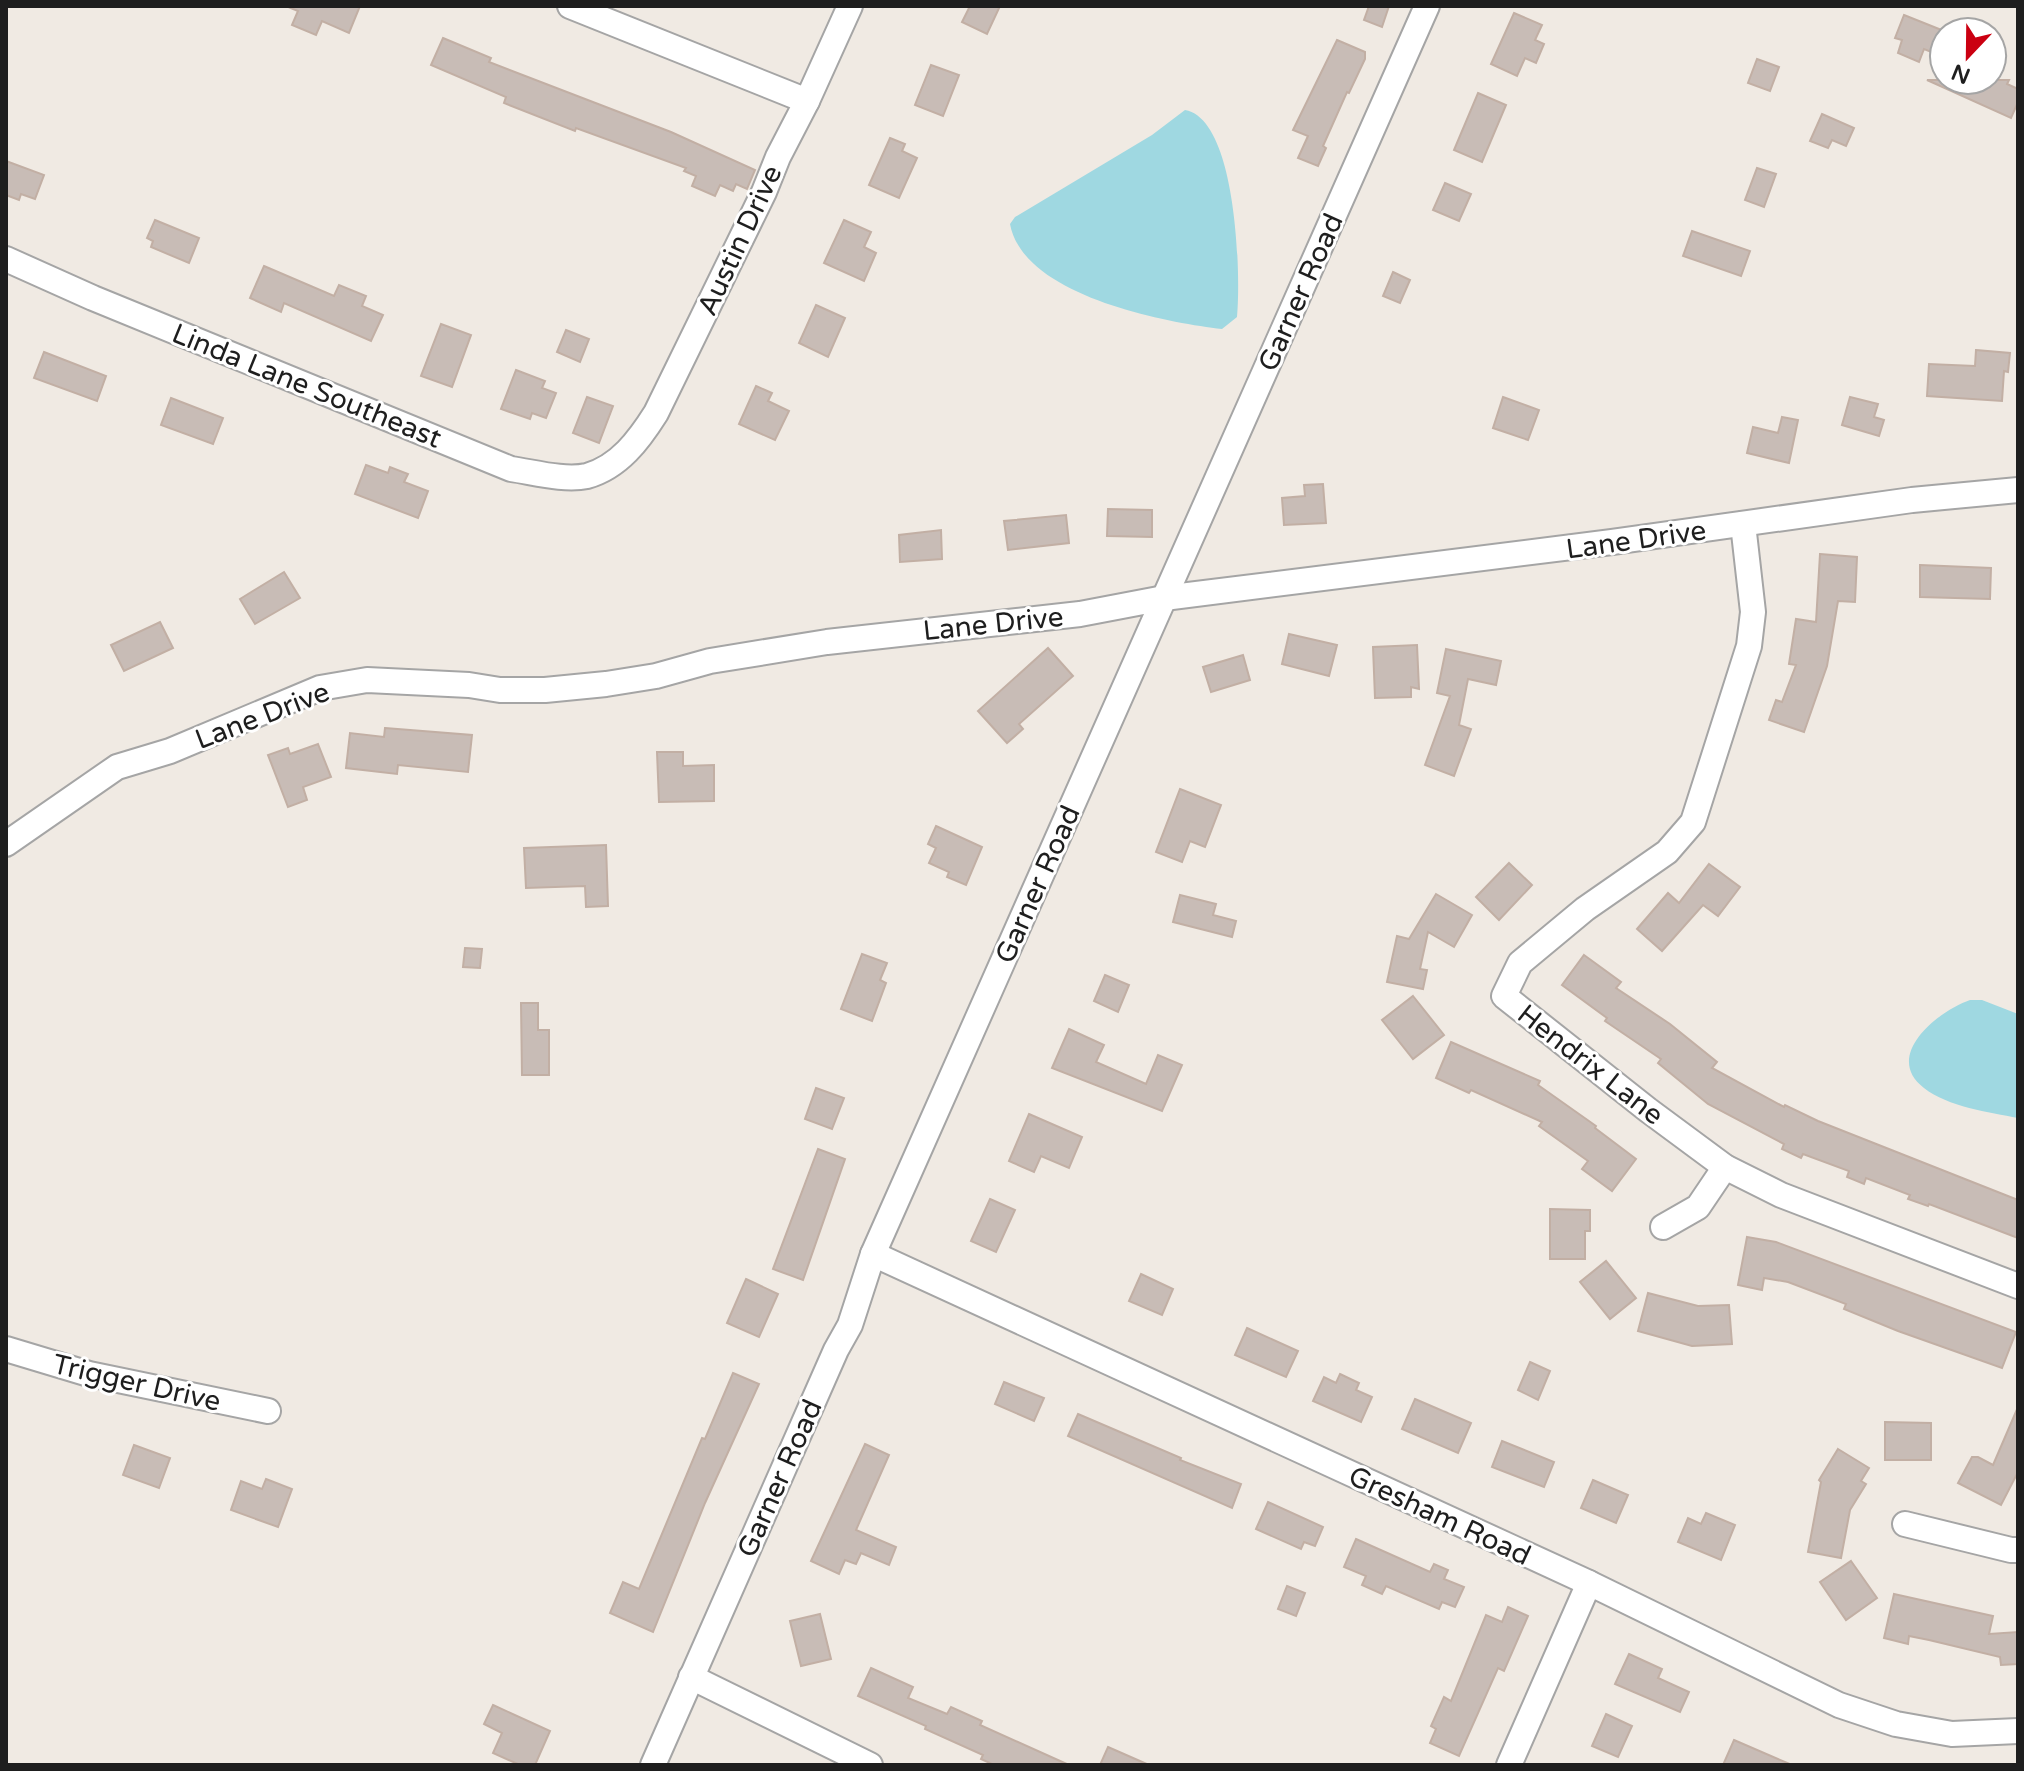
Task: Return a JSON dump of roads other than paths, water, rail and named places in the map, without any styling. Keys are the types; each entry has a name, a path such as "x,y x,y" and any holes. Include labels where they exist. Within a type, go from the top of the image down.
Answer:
{"street":[{"path":"570,6 807,101"},
{"name":"Austin Drive","path":"613,463 637,443 656,413 850,6"},
{"name":"Garner Road","path":"653,1765 836,1350 850,1325 873,1254 1427,6"},
{"name":"Linda Lane Southeast","path":"6,259 93,298 511,469 585,476 613,463"},
{"name":"Lane Drive","path":"6,844 117,767 170,751 320,688 367,680 469,685 500,690 545,690 606,684 656,676 710,661 827,642 1080,614 1164,598 1912,500 2018,490"},
{"name":"Hendrix Lane","path":"1743,524 1753,612 1749,646 1693,822 1667,852 1585,909 1520,963 1504,996 1725,1167 1781,1195 2018,1286"},
{"path":"1663,1227 1698,1207 1725,1167"},
{"name":"Gresham Road","path":"873,1254 1589,1583 1839,1705 1896,1724 1952,1734 2018,1731"},
{"name":"Trigger Drive","path":"6,1349 89,1374 268,1411"},
{"path":"1905,1524 2018,1550"},
{"path":"1509,1765 1589,1583"},
{"path":"691,1677 870,1765"}],"water":[{"path":"1185,110 1202,120 1216,140 1232,201 1238,268 1237,317 1222,329 1165,320 1098,300 1067,287 1040,269 1020,249 1010,224 1015,217 1152,135"},
{"path":"1970,1000 1982,1000 2018,1014 2018,1118 1945,1100 1924,1088 1913,1075 1909,1062 1919,1036 1943,1014"}]}
